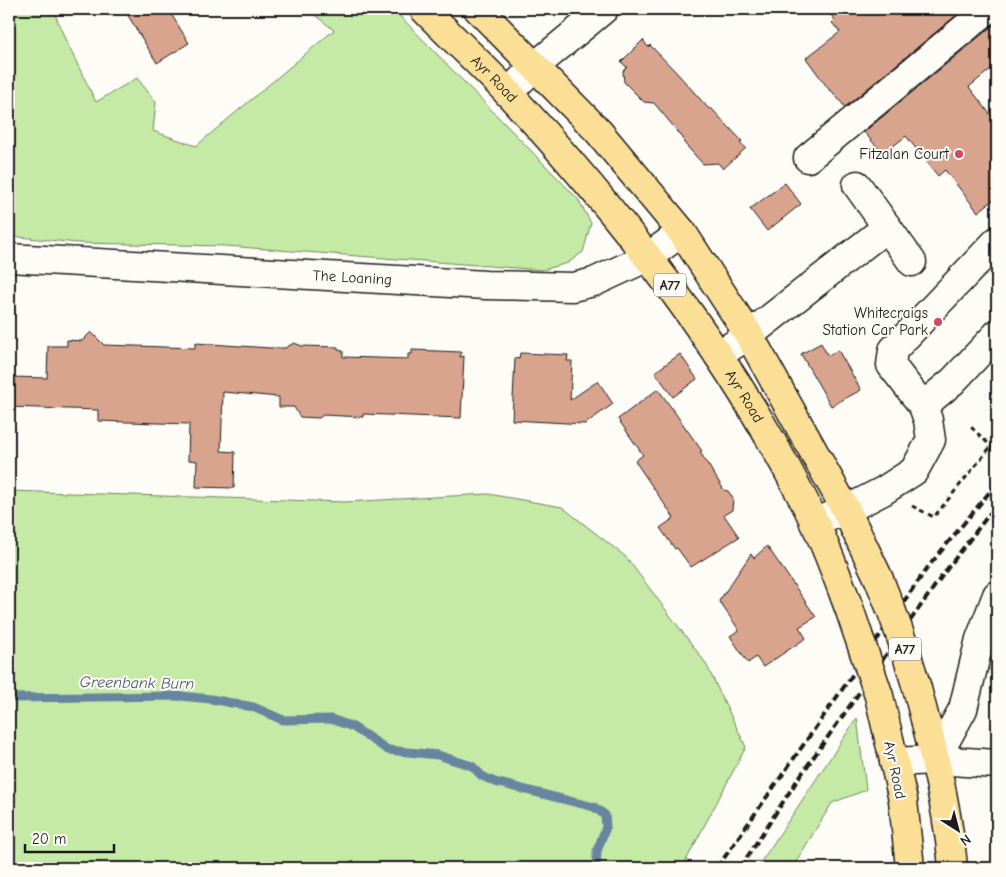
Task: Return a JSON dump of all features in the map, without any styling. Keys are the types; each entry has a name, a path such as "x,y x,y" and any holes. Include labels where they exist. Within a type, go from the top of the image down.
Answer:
{"main road":[{"name":"Ayr Road","path":"424,9 508,93 584,178 648,256 718,355 754,412 802,497 849,608 879,696 903,800 910,868"},
{"name":"A77","path":"478,9 598,131 682,232 749,335 846,510 891,608 918,689 935,760 952,850 953,868"}],"street":[{"path":"508,93 534,67 604,9"},
{"path":"808,158 973,14"},
{"path":"857,185 912,262"},
{"path":"718,355 749,335 887,227"},
{"name":"The Loaning","path":"9,258 486,285 574,287 594,282 648,256 682,232"},
{"path":"814,523 846,510 883,491 914,471 931,440 928,420 923,406 890,365 893,350 997,241"},
{"path":"923,406 953,381 997,334"},
{"path":"935,760 963,709 980,639 997,595"},
{"path":"892,752 935,760 997,764"}],"path":[{"path":"971,427 997,452"},
{"path":"919,510 934,517 997,440"}],"green space":[{"path":"9,9 53,9 65,39 96,102 137,78 156,102 153,131 196,146 334,30 307,9 393,9 578,199 591,223 583,252 568,263 542,270 226,246 78,243 9,236"},
{"path":"9,491 345,502 488,494 562,507 626,557 705,662 746,747 682,868 9,868"},
{"path":"997,595 997,675 975,659"},
{"path":"857,718 866,790 832,803 792,868 757,868"}],"building":[{"path":"124,9 168,9 189,43 157,63"},
{"path":"826,9 964,9 845,107 830,91 806,58 840,32 832,23 835,20"},
{"path":"997,22 997,64 969,87 997,123 997,197 978,212 945,170 938,176 906,136 883,154 864,132"},
{"path":"643,40 742,141 740,143 746,148 723,169 718,163 703,164 684,143 683,138 654,103 644,102 624,82 623,71 627,67 621,62"},
{"path":"785,183 801,204 767,231 750,209"},
{"path":"91,332 104,345 195,348 195,343 285,348 294,343 302,346 338,347 338,350 343,351 343,357 408,359 408,354 412,354 412,350 461,352 460,357 464,356 461,418 363,414 363,417 323,415 319,418 300,417 294,407 279,407 279,397 223,392 221,451 235,452 234,488 196,487 197,461 188,460 189,424 98,421 98,410 9,407 9,377 47,378 48,346 67,346 67,340 82,341"},
{"path":"821,343 828,356 838,350 861,390 831,406 801,354"},
{"path":"520,353 568,355 567,361 572,361 570,400 598,381 613,404 585,424 512,420 515,358 519,359"},
{"path":"680,354 697,379 673,397 655,372"},
{"path":"658,389 702,451 700,452 724,490 728,491 733,498 732,510 724,515 739,537 691,567 660,528 674,518 635,461 643,455 618,419"},
{"path":"767,546 816,617 799,627 806,638 763,667 756,657 748,663 730,636 739,630 719,601 751,554 754,558"}],"waterway":[{"name":"Greenbank Burn","path":"9,698 180,696 211,699 253,707 283,720 331,719 353,727 388,750 438,755 472,766 482,776 495,782 594,807 605,815 606,827 597,851 596,868"}],"railway":[{"path":"717,868 928,567 997,483"},
{"path":"740,868 798,779 944,573 997,504"}],"place":[{"name":"Fitzalan Court","path":"959,154"},
{"name":"Whitecraigs Station Car Park","path":"938,322"}]}
